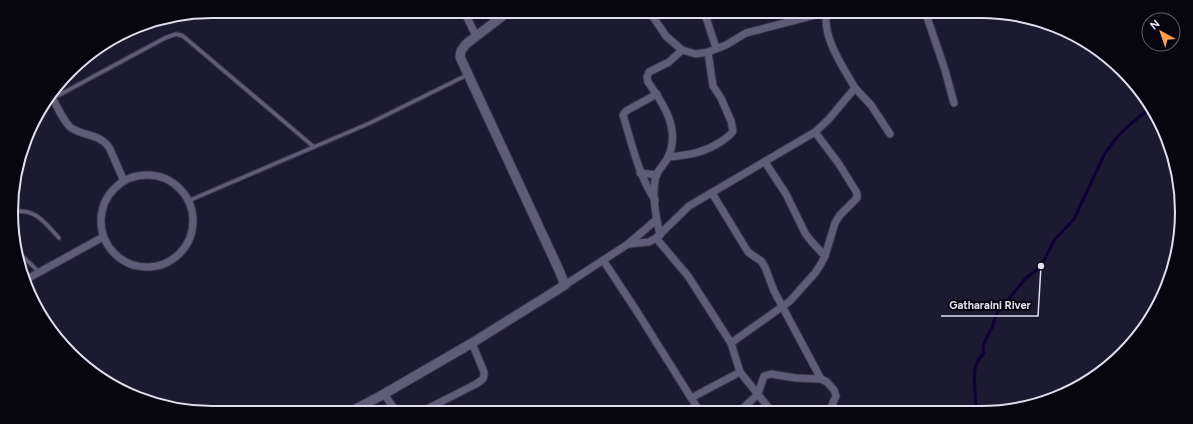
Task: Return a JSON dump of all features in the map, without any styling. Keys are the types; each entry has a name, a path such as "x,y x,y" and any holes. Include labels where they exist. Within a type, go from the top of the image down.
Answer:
{"street":[{"path":"467,18 476,36"},
{"path":"500,18 466,44 461,51 460,57 559,270 564,284"},
{"path":"654,18 666,36 682,50 696,54 708,52 726,45 746,33 801,18"},
{"path":"706,18 716,48"},
{"path":"826,18 825,24 828,36 855,88 871,105 890,134"},
{"path":"927,18 945,70 954,103"},
{"path":"682,50 669,62 649,72 647,77 648,82 667,112 672,126 672,146 668,157 657,175 655,184 658,236 688,276 731,343 740,372 767,406"},
{"path":"668,157 690,154 711,148 726,138 733,131 729,115 721,98 713,86 708,52"},
{"path":"628,244 649,242 658,236 686,208 815,132 828,120 855,88"},
{"path":"655,200 645,185 640,173 623,115 626,110 657,94"},
{"path":"53,102 70,127 77,131 102,139 110,147 124,181"},
{"path":"731,343 790,301 815,273 825,256 834,223 857,198 857,193 839,164 815,132"},
{"path":"765,162 786,194 805,233 825,256"},
{"path":"640,173 657,175"},
{"path":"139,176 155,176 163,178 177,186 188,201 193,222 190,237 182,251 176,257 162,265 142,267 123,261 111,251 103,237 100,221 103,205 112,191 124,181 139,176"},
{"path":"712,193 748,252 761,261 765,267 774,292 821,379"},
{"path":"361,406 472,343 628,244 656,220"},
{"path":"29,277 103,237"},
{"path":"603,260 696,406"},
{"path":"431,406 483,380 484,372 472,343"},
{"path":"691,398 740,372"},
{"path":"745,406 758,394 764,376 771,374 802,379 821,379 827,382 834,390 836,396 832,406"},
{"path":"384,394 392,406"}],"lane":[{"path":"57,96 165,38 176,34 183,36 314,147"},
{"path":"188,201 370,123 468,74"},
{"path":"18,212 29,212 36,214 59,238"},
{"path":"24,258 39,272"}],"waterway":[{"path":"976,406 975,367 984,353 983,346 992,328 996,315 1025,279 1041,266 1055,239 1074,219 1105,153 1118,136 1146,111"}],"place":[{"name":"Gatharaini River","path":"1041,266"}]}
